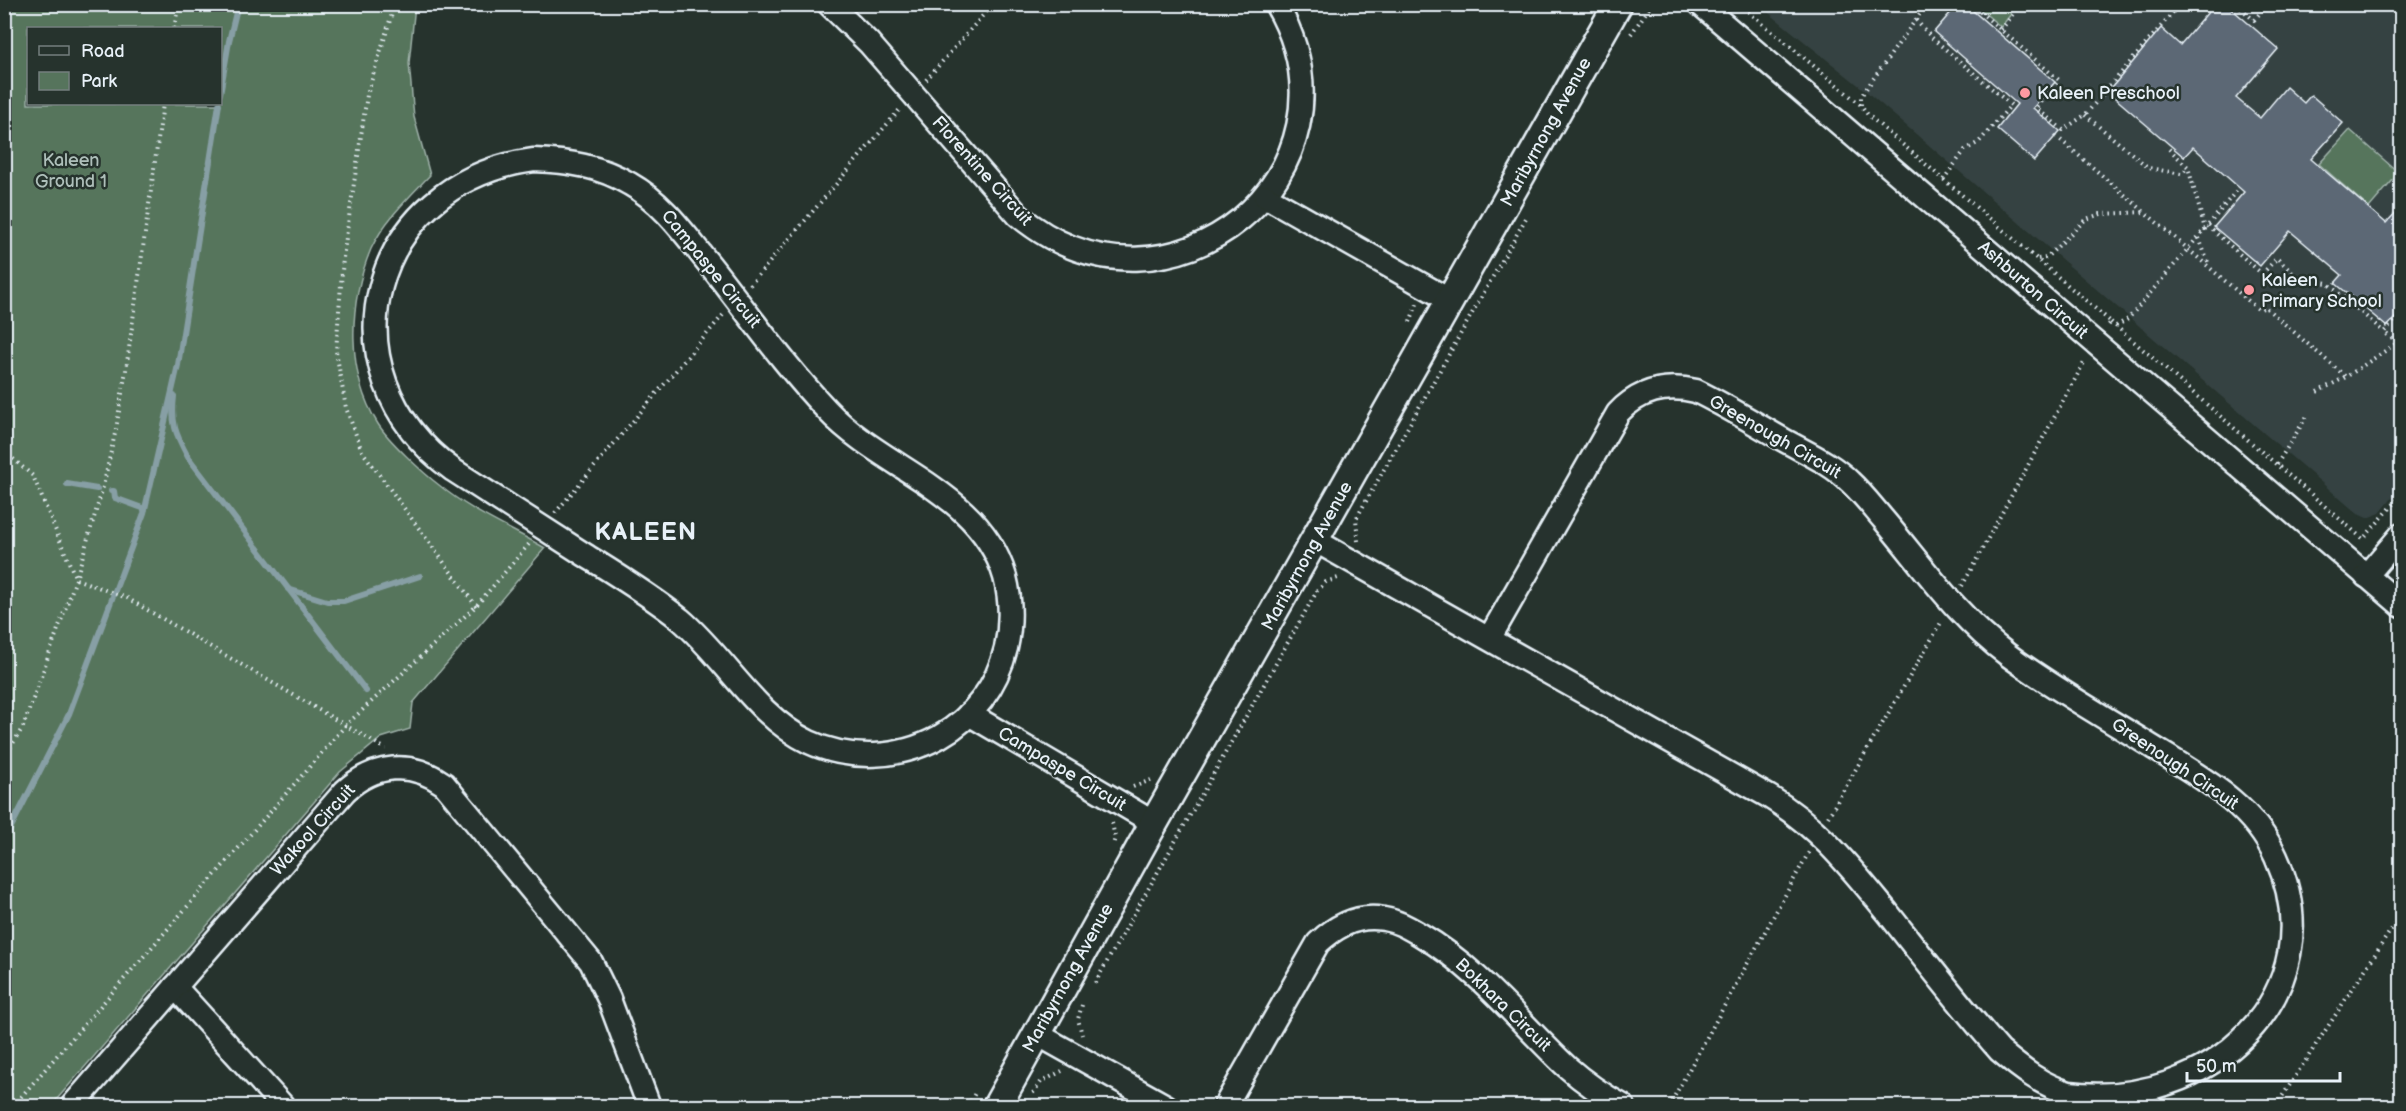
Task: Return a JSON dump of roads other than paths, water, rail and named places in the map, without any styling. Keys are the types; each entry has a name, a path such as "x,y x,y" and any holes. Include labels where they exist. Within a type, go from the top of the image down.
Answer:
{"street":[{"name":"Florentine Circuit","path":"829,4 854,26 1018,215 1050,238 1087,254 1126,260 1155,258 1184,252 1203,244 1228,230 1251,211 1276,180 1292,146 1300,109 1300,71 1296,52 1276,4"},
{"name":"Maribyrnong Avenue","path":"997,1107 1154,824 1618,4"},
{"name":"Ashburton Circuit","path":"1700,4 2402,606"},
{"name":"Campaspe Circuit","path":"534,160 554,160 584,165 613,175 655,202 676,223 812,392 841,424 876,451 961,508 985,534 994,549 1006,583 1010,600 1009,636 1005,653 991,686 982,701 969,714 956,726 926,743 893,754 840,752 807,741 778,722 702,640 667,608 437,458 409,429 389,394 382,375 377,345 376,315 379,296 391,258 412,224 426,208 458,184 495,168 534,160"},
{"path":"1264,196 1451,301"},
{"name":"Greenough Circuit","path":"1316,541 1489,639 1768,796 1803,820 1819,833 1848,864 2000,1051 2024,1070 2049,1085 2068,1092 2107,1100 2146,1099 2184,1088 2219,1069 2249,1043 2261,1028 2280,993 2286,974 2292,935 2289,895 2267,840 2243,809 2212,784 2034,673 1990,641 1953,602 1862,494 1838,471 1696,391 1671,387 1647,392 1626,404 1618,413 1489,639"},
{"path":"2366,576 2402,534"},
{"name":"Campaspe Circuit","path":"969,714 1154,824"},
{"name":"Wakool Circuit","path":"72,1107 354,783 375,771 393,767 411,768 434,777 453,793 591,962 609,999 649,1107"},
{"name":"Bokhara Circuit","path":"1225,1107 1318,943 1336,928 1359,919 1371,918 1395,921 1406,926 1456,958 1500,998 1569,1069 1623,1107"},
{"path":"175,987 283,1107"},
{"path":"1037,1034 1166,1107"}],"waterway":[{"path":"222,82 238,4"},
{"path":"4,841 69,714 144,513 178,365 219,105"},
{"path":"174,396 175,428 188,457 366,691"},
{"path":"67,484 97,489"},
{"path":"111,491 114,491 115,498 145,509"},
{"path":"288,589 327,601 344,601 420,576"}],"place":[{"name":"Kaleen Preschool","path":"2025,93"},
{"name":"Kaleen Primary School","path":"2249,290"}],"district":[{"name":"KALEEN","path":"646,532"}],"park label":[{"name":"Kaleen Ground 1","path":"71,170"}]}
